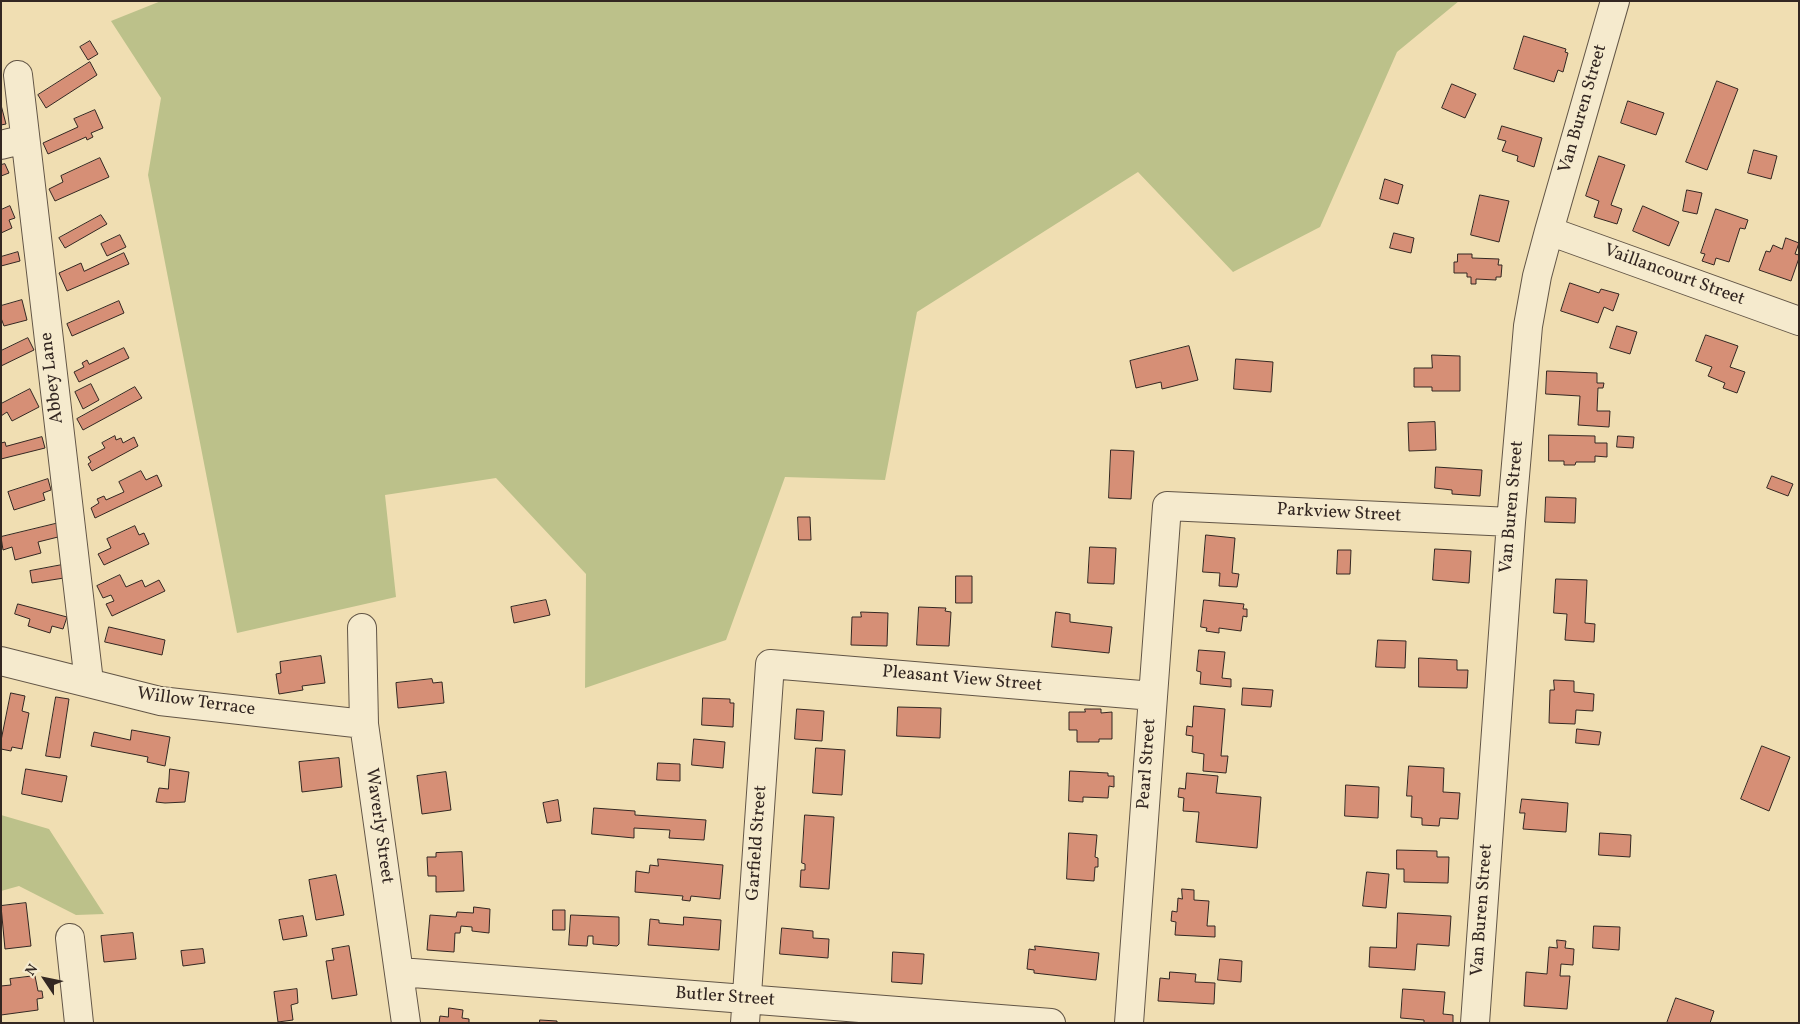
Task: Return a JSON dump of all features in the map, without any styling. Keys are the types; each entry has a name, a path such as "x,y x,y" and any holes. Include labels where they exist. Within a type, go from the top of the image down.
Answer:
{"street":[{"name":"Van Buren Street","path":"1475,1023 1511,522 1528,326 1537,276 1549,231 1615,1"},
{"name":"Abbey Lane","path":"18,75 13,142 89,682"},
{"name":"Vaillancourt Street","path":"1549,231 1799,321"},
{"name":"Parkview Street","path":"1167,506 1511,522"},
{"name":"Pearl Street","path":"1129,1023 1167,506"},
{"name":"Waverly Street","path":"362,628 364,724 406,1023"},
{"name":"Willow Terrace","path":"1,661 152,699 364,724"},
{"name":"Pleasant View Street","path":"770,664 1153,696"},
{"name":"Garfield Street","path":"745,1011 770,664"},
{"path":"70,938 79,1023"},
{"name":"Butler Street","path":"400,972 745,1011 1051,1023"}],"green space":[{"path":"161,1 1459,1 1397,52 1320,227 1233,272 1138,172 917,312 885,480 785,477 726,640 585,688 586,574 496,478 385,495 396,597 237,633 148,175 161,98 111,21"},
{"path":"1,815 49,829 104,914 76,915 19,886 1,891"}],"building":[{"path":"1524,36 1566,49 1565,52 1568,53 1563,72 1558,70 1554,82 1514,69"},
{"path":"90,41 98,54 88,60 80,47"},
{"path":"90,62 97,75 46,108 38,95"},
{"path":"1717,81 1738,89 1707,170 1686,162"},
{"path":"1452,84 1476,94 1465,118 1442,108"},
{"path":"1628,101 1664,113 1656,135 1621,123"},
{"path":"1,105 6,124 1,125"},
{"path":"95,110 103,128 91,133 93,137 87,140 86,137 48,154 43,143 78,127 74,119"},
{"path":"1502,126 1542,138 1534,167 1517,161 1518,156 1502,151 1506,141 1498,139"},
{"path":"1754,150 1777,156 1771,179 1748,173"},
{"path":"1599,156 1625,165 1611,205 1622,209 1617,224 1594,217 1599,201 1586,196"},
{"path":"100,158 109,177 55,201 49,189 63,182 61,176"},
{"path":"5,164 9,173 1,176 1,165"},
{"path":"1385,179 1403,185 1398,204 1380,199"},
{"path":"1687,190 1702,193 1697,214 1683,211"},
{"path":"1480,195 1509,201 1499,242 1471,235"},
{"path":"10,206 15,218 9,220 12,228 1,233 1,210"},
{"path":"1643,206 1679,222 1669,246 1633,231"},
{"path":"1716,209 1748,220 1745,229 1740,228 1729,262 1716,258 1714,265 1702,261 1705,254 1701,253"},
{"path":"101,215 107,224 65,248 59,238"},
{"path":"1394,233 1414,238 1411,253 1390,248"},
{"path":"120,235 126,247 107,256 101,244"},
{"path":"1786,238 1799,243 1795,254 1799,255 1799,258 1791,281 1759,270 1766,251 1770,252 1773,245 1782,249"},
{"path":"18,252 20,261 1,266 1,257"},
{"path":"124,253 129,264 67,291 59,273 81,263 84,271"},
{"path":"1458,254 1472,254 1472,258 1499,259 1498,265 1502,265 1501,277 1496,277 1496,280 1476,279 1476,284 1471,284 1471,277 1467,277 1467,273 1454,273 1454,262 1457,262"},
{"path":"1570,283 1599,293 1601,289 1619,294 1613,311 1604,307 1598,323 1561,311"},
{"path":"22,300 27,320 4,326 1,318 1,306"},
{"path":"119,301 124,313 72,336 67,324"},
{"path":"1617,326 1637,332 1630,354 1610,348"},
{"path":"1706,335 1738,346 1730,367 1745,372 1737,393 1723,388 1725,383 1708,376 1712,367 1696,361"},
{"path":"28,338 34,350 1,366 1,351"},
{"path":"1189,346 1198,380 1162,389 1161,382 1136,388 1130,361"},
{"path":"124,348 129,358 79,382 74,372 84,367 82,363 87,360 89,364"},
{"path":"1432,355 1460,356 1460,391 1432,391 1432,387 1414,387 1414,368 1432,368"},
{"path":"1236,359 1273,362 1271,392 1234,389"},
{"path":"1547,371 1597,373 1597,383 1604,383 1603,388 1598,388 1597,411 1610,411 1609,427 1578,425 1580,396 1546,394"},
{"path":"91,384 99,400 83,409 75,392"},
{"path":"135,387 142,398 83,430 77,419"},
{"path":"30,389 39,407 12,421 7,412 1,416 1,404"},
{"path":"1435,422 1436,450 1409,451 1408,423"},
{"path":"1549,435 1595,436 1595,443 1607,443 1607,457 1595,456 1595,462 1576,462 1575,465 1564,465 1564,461 1549,461"},
{"path":"115,436 116,440 121,438 123,443 134,437 138,446 92,471 88,464 91,462 88,457 105,448 102,443"},
{"path":"1618,436 1634,437 1633,448 1617,447"},
{"path":"42,437 45,448 1,459 1,443 5,442 6,446"},
{"path":"1111,450 1134,451 1131,499 1109,498"},
{"path":"1436,467 1482,470 1480,496 1452,494 1452,490 1435,488"},
{"path":"141,471 146,480 157,475 162,486 95,518 91,508 99,503 97,499 104,496 106,500 124,492 119,482"},
{"path":"1772,476 1793,484 1788,496 1767,488"},
{"path":"48,479 51,490 43,493 45,500 14,510 8,492"},
{"path":"1546,497 1576,498 1575,523 1545,522"},
{"path":"798,517 810,517 811,540 799,540"},
{"path":"59,523 62,536 38,542 41,553 15,560 12,547 3,550 1,537"},
{"path":"135,526 139,535 144,533 149,544 104,565 98,554 111,548 107,539"},
{"path":"1206,535 1235,538 1232,573 1239,574 1237,587 1219,586 1220,573 1203,572"},
{"path":"1090,547 1116,548 1114,584 1088,583"},
{"path":"1435,549 1471,551 1469,583 1433,580"},
{"path":"1338,550 1351,550 1350,574 1337,574"},
{"path":"62,565 64,578 32,583 30,571"},
{"path":"120,575 126,587 142,580 145,587 159,580 165,591 112,616 106,604 114,601 111,595 103,598 97,586"},
{"path":"956,576 972,576 972,603 956,603"},
{"path":"1556,579 1587,580 1585,623 1595,624 1594,642 1565,640 1567,614 1554,613"},
{"path":"546,600 550,615 514,623 511,607"},
{"path":"1204,600 1244,604 1243,609 1247,609 1247,617 1243,616 1241,631 1219,628 1219,633 1206,631 1207,628 1201,627"},
{"path":"18,604 67,617 63,629 52,626 50,633 28,626 30,619 15,614"},
{"path":"919,607 946,608 945,611 951,612 949,646 917,645"},
{"path":"861,612 888,613 887,646 851,645 852,617 861,617"},
{"path":"1056,612 1070,614 1070,622 1112,627 1109,653 1052,647"},
{"path":"109,627 165,640 162,655 105,642"},
{"path":"1378,640 1406,641 1405,668 1376,667"},
{"path":"1199,650 1225,652 1222,678 1231,679 1231,687 1200,684 1201,672 1197,671"},
{"path":"321,656 325,683 302,686 303,690 279,694 276,674 281,673 280,662"},
{"path":"1419,658 1457,660 1457,670 1468,670 1467,688 1419,687"},
{"path":"432,679 433,683 442,682 444,703 398,708 396,683"},
{"path":"1554,680 1574,681 1574,692 1594,694 1593,711 1576,710 1575,724 1549,723 1550,690 1554,690"},
{"path":"1243,688 1273,690 1271,707 1242,705"},
{"path":"11,693 25,696 22,711 29,713 22,749 12,747 11,751 1,749 1,741"},
{"path":"56,697 69,699 60,758 46,756"},
{"path":"703,698 730,699 730,703 734,703 733,727 702,725"},
{"path":"1194,706 1225,709 1221,756 1228,756 1226,773 1203,771 1204,754 1192,752 1193,736 1186,735 1187,726 1192,727"},
{"path":"898,707 941,708 940,738 897,736"},
{"path":"797,709 824,711 822,741 795,739"},
{"path":"1085,709 1101,709 1101,713 1112,712 1112,739 1099,739 1099,742 1077,742 1077,730 1069,730 1069,712 1085,712"},
{"path":"1577,729 1601,732 1599,745 1576,743"},
{"path":"132,730 170,737 165,766 147,762 148,757 91,746 94,732 130,740"},
{"path":"694,739 725,742 723,768 692,765"},
{"path":"1762,746 1790,757 1769,811 1741,799"},
{"path":"816,748 845,750 842,795 813,793"},
{"path":"339,758 342,787 302,792 299,762"},
{"path":"658,763 680,764 680,781 657,780"},
{"path":"1409,766 1444,768 1443,792 1460,793 1458,819 1440,818 1439,826 1422,825 1422,818 1411,817 1412,796 1407,796"},
{"path":"26,769 67,776 62,802 22,794"},
{"path":"170,769 189,772 185,802 156,802 159,788 168,789"},
{"path":"1070,771 1108,773 1108,776 1114,776 1114,787 1109,786 1108,798 1083,797 1083,802 1069,801"},
{"path":"446,772 451,810 422,814 417,776"},
{"path":"1187,773 1218,776 1216,793 1261,797 1257,848 1196,842 1199,812 1183,811 1184,798 1178,797 1179,788 1185,789"},
{"path":"1346,785 1379,787 1378,818 1345,816"},
{"path":"1522,799 1568,803 1566,832 1523,829 1525,813 1520,813"},
{"path":"558,800 561,821 547,823 543,803"},
{"path":"594,808 635,811 635,815 706,820 704,840 669,838 670,830 634,828 634,838 592,834"},
{"path":"805,815 834,817 829,889 800,887 801,870 805,870 805,864 802,863"},
{"path":"1069,833 1097,835 1095,857 1098,858 1098,867 1095,867 1094,881 1067,879"},
{"path":"1600,833 1631,835 1630,857 1599,855"},
{"path":"1397,850 1437,851 1437,857 1449,857 1448,883 1404,882 1404,869 1397,869"},
{"path":"462,852 464,891 436,892 436,876 428,876 427,857 436,857 436,853"},
{"path":"658,859 723,865 720,899 691,896 690,901 682,900 683,896 635,892 636,871 649,873 650,865 658,866"},
{"path":"1367,872 1389,874 1386,908 1363,906"},
{"path":"336,875 344,915 316,920 309,880"},
{"path":"1182,889 1194,890 1194,900 1209,901 1207,926 1215,926 1215,937 1175,935 1176,922 1171,921 1172,911 1177,912 1178,898 1182,899"},
{"path":"26,903 31,946 5,949 1,906"},
{"path":"474,907 490,909 489,933 472,931 472,927 461,926 460,933 455,933 454,952 427,950 430,915 456,917 457,912 473,913"},
{"path":"553,910 565,910 565,930 553,930"},
{"path":"1398,913 1451,916 1449,946 1417,944 1415,970 1369,967 1370,947 1396,948"},
{"path":"571,915 619,917 619,944 617,946 593,944 593,936 588,936 587,946 569,945"},
{"path":"303,916 307,936 283,940 279,920"},
{"path":"684,917 721,920 719,950 648,945 650,919 659,920 659,923 683,925"},
{"path":"1594,926 1620,927 1619,950 1593,948"},
{"path":"782,928 813,931 813,938 829,939 828,958 780,954"},
{"path":"133,933 136,959 104,962 101,936"},
{"path":"1557,940 1566,941 1565,948 1574,949 1573,965 1561,964 1560,976 1570,976 1567,1009 1524,1006 1526,972 1547,974 1549,947 1557,948"},
{"path":"349,946 357,995 332,999 326,961 334,960 332,949"},
{"path":"1035,946 1099,953 1096,980 1034,973 1034,970 1027,969 1029,949 1035,950"},
{"path":"203,949 205,963 183,966 181,951"},
{"path":"893,952 924,954 922,984 892,982"},
{"path":"1220,959 1242,961 1241,982 1218,980"},
{"path":"1170,972 1196,974 1195,982 1215,983 1214,1004 1158,1001 1160,978 1169,979"},
{"path":"35,976 38,991 42,991 43,998 37,999 38,1010 1,1015 1,986 11,985 10,979"},
{"path":"297,989 298,1003 291,1005 293,1020 278,1022 274,992"},
{"path":"1403,989 1445,992 1443,1014 1453,1015 1453,1023 1424,1023 1424,1020 1401,1018"},
{"path":"1676,998 1714,1011 1710,1023 1667,1023"},
{"path":"449,1008 463,1010 462,1018 469,1019 469,1023 439,1023 440,1016 448,1017"},
{"path":"540,1020 557,1021 557,1023 540,1023"}]}
